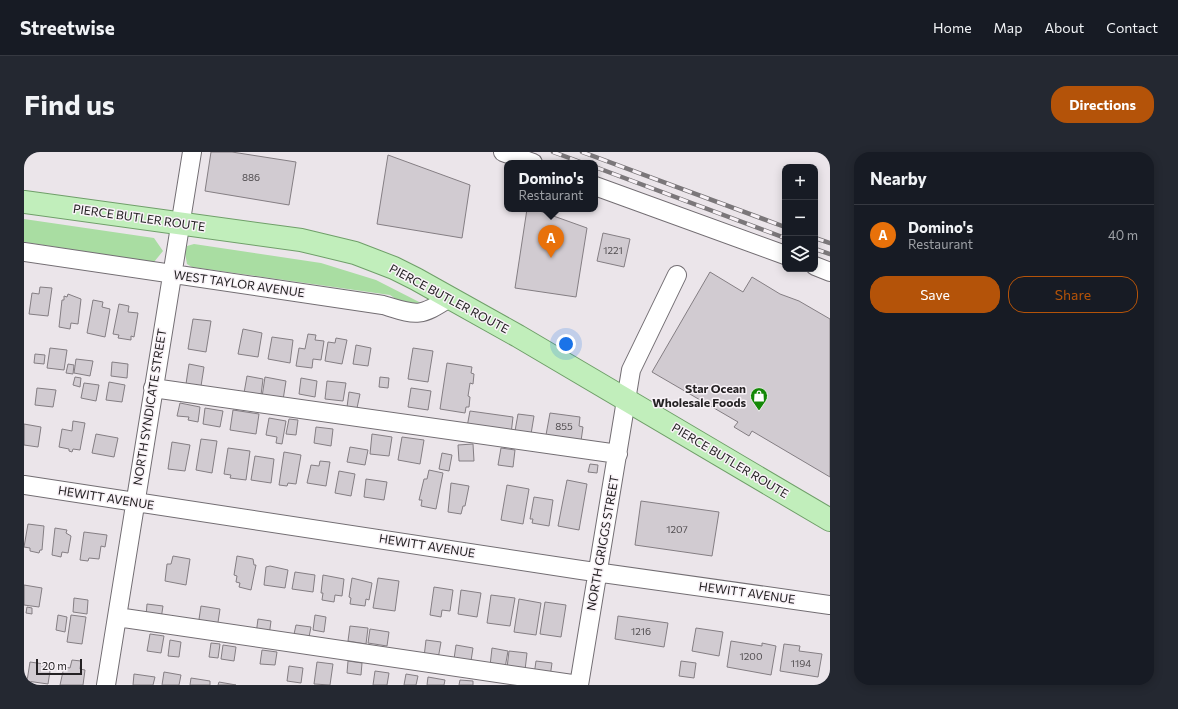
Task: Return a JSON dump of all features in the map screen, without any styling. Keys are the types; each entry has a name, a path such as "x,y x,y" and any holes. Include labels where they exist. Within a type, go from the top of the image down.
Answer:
{"main road":[{"name":"PIERCE BUTLER ROUTE","path":"24,202 301,240 334,247 394,268 627,400 830,520"}],"street":[{"name":"NORTH SYNDICATE STREET","path":"106,685 179,224 192,152"},
{"path":"503,152 525,160"},
{"path":"598,187 782,254"},
{"name":"WEST TAYLOR AVENUE","path":"24,252 383,305 416,314 425,312 449,298"},
{"path":"818,267 830,272"},
{"name":"NORTH GRIGGS STREET","path":"579,685 631,370 677,275"},
{"path":"153,388 618,454"},
{"name":"HEWITT AVENUE","path":"24,485 598,572 830,605"},
{"path":"117,617 579,685"}],"green space":[{"path":"24,219 154,238 163,251 154,262 24,242"},
{"path":"194,244 321,263 376,280 423,304 406,306 390,295 192,267 187,264 185,253 187,246"}],"building":[{"path":"211,152 232,152 296,162 289,205 205,191"},
{"path":"388,155 470,185 462,238 377,224"},
{"path":"527,212 542,212 587,228 576,297 515,288"},
{"path":"603,233 630,239 624,267 597,261"},
{"path":"710,272 743,292 752,277 780,294 799,301 830,319 830,477 752,431 749,436 734,427 738,422 652,372"},
{"path":"40,287 52,288 48,316 29,314 32,293 39,294"},
{"path":"68,294 81,299 78,324 71,323 70,329 59,327 62,300 64,300 64,296 67,297"},
{"path":"93,300 103,302 102,307 110,309 105,337 87,333"},
{"path":"119,304 129,306 128,312 138,313 134,337 131,336 131,340 118,338 119,335 113,334"},
{"path":"193,319 211,321 206,352 188,349"},
{"path":"243,329 262,333 258,357 238,354"},
{"path":"308,334 316,335 315,340 324,341 321,360 313,359 312,368 296,366 299,348 305,349"},
{"path":"272,337 293,340 290,363 268,359"},
{"path":"336,338 347,340 342,364 325,361 328,342 335,343"},
{"path":"356,345 371,348 368,366 353,364"},
{"path":"50,348 67,350 64,370 47,368"},
{"path":"413,348 433,351 428,382 408,379"},
{"path":"35,354 45,355 44,364 34,363"},
{"path":"76,359 93,361 90,376 74,373"},
{"path":"112,362 128,364 127,378 111,376"},
{"path":"447,363 472,367 471,373 474,374 473,384 470,383 468,396 470,397 469,407 466,407 465,413 440,409"},
{"path":"68,364 74,365 73,374 66,373"},
{"path":"189,364 204,367 201,386 186,384"},
{"path":"247,376 263,379 261,395 244,393"},
{"path":"75,377 81,378 80,387 73,385"},
{"path":"265,377 286,381 283,400 262,397"},
{"path":"380,377 389,378 388,388 379,387"},
{"path":"301,378 317,381 315,397 299,394"},
{"path":"327,381 346,383 343,401 325,399"},
{"path":"109,382 125,385 122,402 106,400"},
{"path":"84,383 99,385 96,401 81,398"},
{"path":"37,388 56,390 53,407 35,405"},
{"path":"411,388 431,391 428,410 408,407"},
{"path":"349,392 360,394 357,408 347,407"},
{"path":"180,403 200,407 198,422 188,420 189,417 177,416"},
{"path":"205,408 223,411 220,427 203,424"},
{"path":"233,410 259,414 256,434 230,430"},
{"path":"470,411 513,417 511,434 467,427"},
{"path":"550,413 580,417 579,426 583,427 581,441 546,435"},
{"path":"518,414 534,416 531,434 515,431"},
{"path":"269,418 286,421 282,444 276,443 277,437 266,435"},
{"path":"289,419 298,420 296,435 286,434"},
{"path":"73,421 85,423 80,450 73,449 72,452 69,451 69,449 59,447 62,429 72,431"},
{"path":"24,424 41,427 38,447 24,445"},
{"path":"316,427 333,429 331,446 314,443"},
{"path":"96,434 118,438 114,457 92,453"},
{"path":"372,434 392,437 389,456 370,454"},
{"path":"402,437 424,440 420,464 398,460"},
{"path":"201,439 217,441 212,473 196,470"},
{"path":"172,442 190,445 185,471 168,469"},
{"path":"473,444 474,461 459,461 458,445"},
{"path":"350,447 368,450 365,465 347,462"},
{"path":"228,448 250,451 246,480 230,478 231,475 224,474"},
{"path":"501,448 515,450 513,467 498,465"},
{"path":"284,452 301,455 296,484 288,483 287,486 279,485"},
{"path":"442,453 452,455 449,471 439,469"},
{"path":"255,456 274,459 271,483 251,480"},
{"path":"320,461 330,462 326,486 307,483 311,465 319,466"},
{"path":"590,464 598,465 597,473 588,472"},
{"path":"429,470 443,473 436,509 421,506 422,500 419,500 424,479 427,479"},
{"path":"339,471 355,474 351,496 335,493"},
{"path":"366,479 387,482 384,500 364,497"},
{"path":"567,480 587,484 579,530 558,526"},
{"path":"451,483 469,486 465,506 463,506 461,514 448,512"},
{"path":"507,485 529,489 523,524 501,520"},
{"path":"534,497 553,500 549,526 532,523 533,519 530,519"},
{"path":"641,501 719,512 712,556 635,545"},
{"path":"28,524 44,526 42,550 40,550 39,553 30,551 30,548 24,547"},
{"path":"55,528 67,530 66,533 71,536 68,553 62,552 61,557 52,555"},
{"path":"84,532 107,535 105,547 101,546 99,559 89,558 88,561 80,560"},
{"path":"173,556 190,559 186,585 165,581 167,564 171,564"},
{"path":"237,556 253,559 254,565 256,565 251,590 239,587 240,583 236,582 237,576 234,575"},
{"path":"270,566 288,570 285,588 264,585 266,567"},
{"path":"295,572 315,575 313,592 292,589"},
{"path":"323,575 344,579 342,596 335,595 334,602 322,600 323,593 321,593"},
{"path":"352,578 372,583 369,600 366,599 365,606 350,604 351,598 349,597"},
{"path":"378,578 399,581 395,611 373,608"},
{"path":"24,585 42,588 39,607 24,605"},
{"path":"434,587 453,590 450,611 442,610 441,617 430,615"},
{"path":"461,590 481,593 477,617 458,614"},
{"path":"491,595 515,598 510,626 487,623"},
{"path":"74,598 88,600 87,614 73,612"},
{"path":"519,599 541,603 536,635 514,632"},
{"path":"545,602 566,605 561,637 540,634"},
{"path":"147,604 163,606 161,619 146,616"},
{"path":"201,606 220,609 217,629 198,626"},
{"path":"27,607 32,608 32,614 26,613"},
{"path":"58,615 67,617 65,632 56,630"},
{"path":"71,615 86,617 82,644 67,642"},
{"path":"315,615 326,617 324,632 313,630"},
{"path":"618,616 668,623 664,647 615,639"},
{"path":"258,619 271,621 269,636 256,634"},
{"path":"296,625 311,627 308,642 293,639"},
{"path":"350,626 368,628 366,644 348,641"},
{"path":"696,628 723,632 719,656 692,651"},
{"path":"370,629 389,632 387,646 368,643"},
{"path":"150,634 164,636 161,653 147,651"},
{"path":"170,640 181,642 179,657 168,656"},
{"path":"426,640 441,642 438,659 424,657"},
{"path":"731,641 762,646 762,643 776,646 771,675 727,667"},
{"path":"211,643 220,644 218,658 209,657"},
{"path":"784,644 800,646 799,651 822,654 818,677 780,671"},
{"path":"223,645 236,647 234,661 221,659"},
{"path":"456,645 473,648 471,661 454,659"},
{"path":"492,648 508,651 505,668 490,666"},
{"path":"262,650 277,652 275,665 260,664"},
{"path":"509,651 527,653 525,670 507,668"},
{"path":"72,660 81,661 80,669 85,670 83,685 60,685 64,667 70,668"},
{"path":"348,661 362,663 361,675 347,673"},
{"path":"536,661 552,663 550,677 534,675"},
{"path":"681,661 696,663 694,678 679,676"},
{"path":"30,662 51,665 48,684 27,681"},
{"path":"317,662 333,664 330,685 314,684"},
{"path":"289,666 303,668 301,683 287,681"},
{"path":"375,671 389,673 387,685 373,685"},
{"path":"164,672 181,675 179,685 162,685"},
{"path":"134,674 155,677 153,685 133,685"},
{"path":"406,674 418,676 416,685 404,685"},
{"path":"428,677 445,680 444,685 427,685"},
{"path":"191,678 210,681 210,685 190,685"},
{"path":"460,680 473,681 473,685 459,685"},
{"path":"219,682 236,685 218,685"}],"railway":[{"path":"553,152 575,160"},
{"path":"582,152 782,226"},
{"path":"598,168 782,237"},
{"path":"818,239 830,243"},
{"path":"818,250 830,254"}],"place":[{"name":"Domino's","path":"551,258"},
{"name":"Star Ocean Wholesale Foods","path":"759,411"}]}
